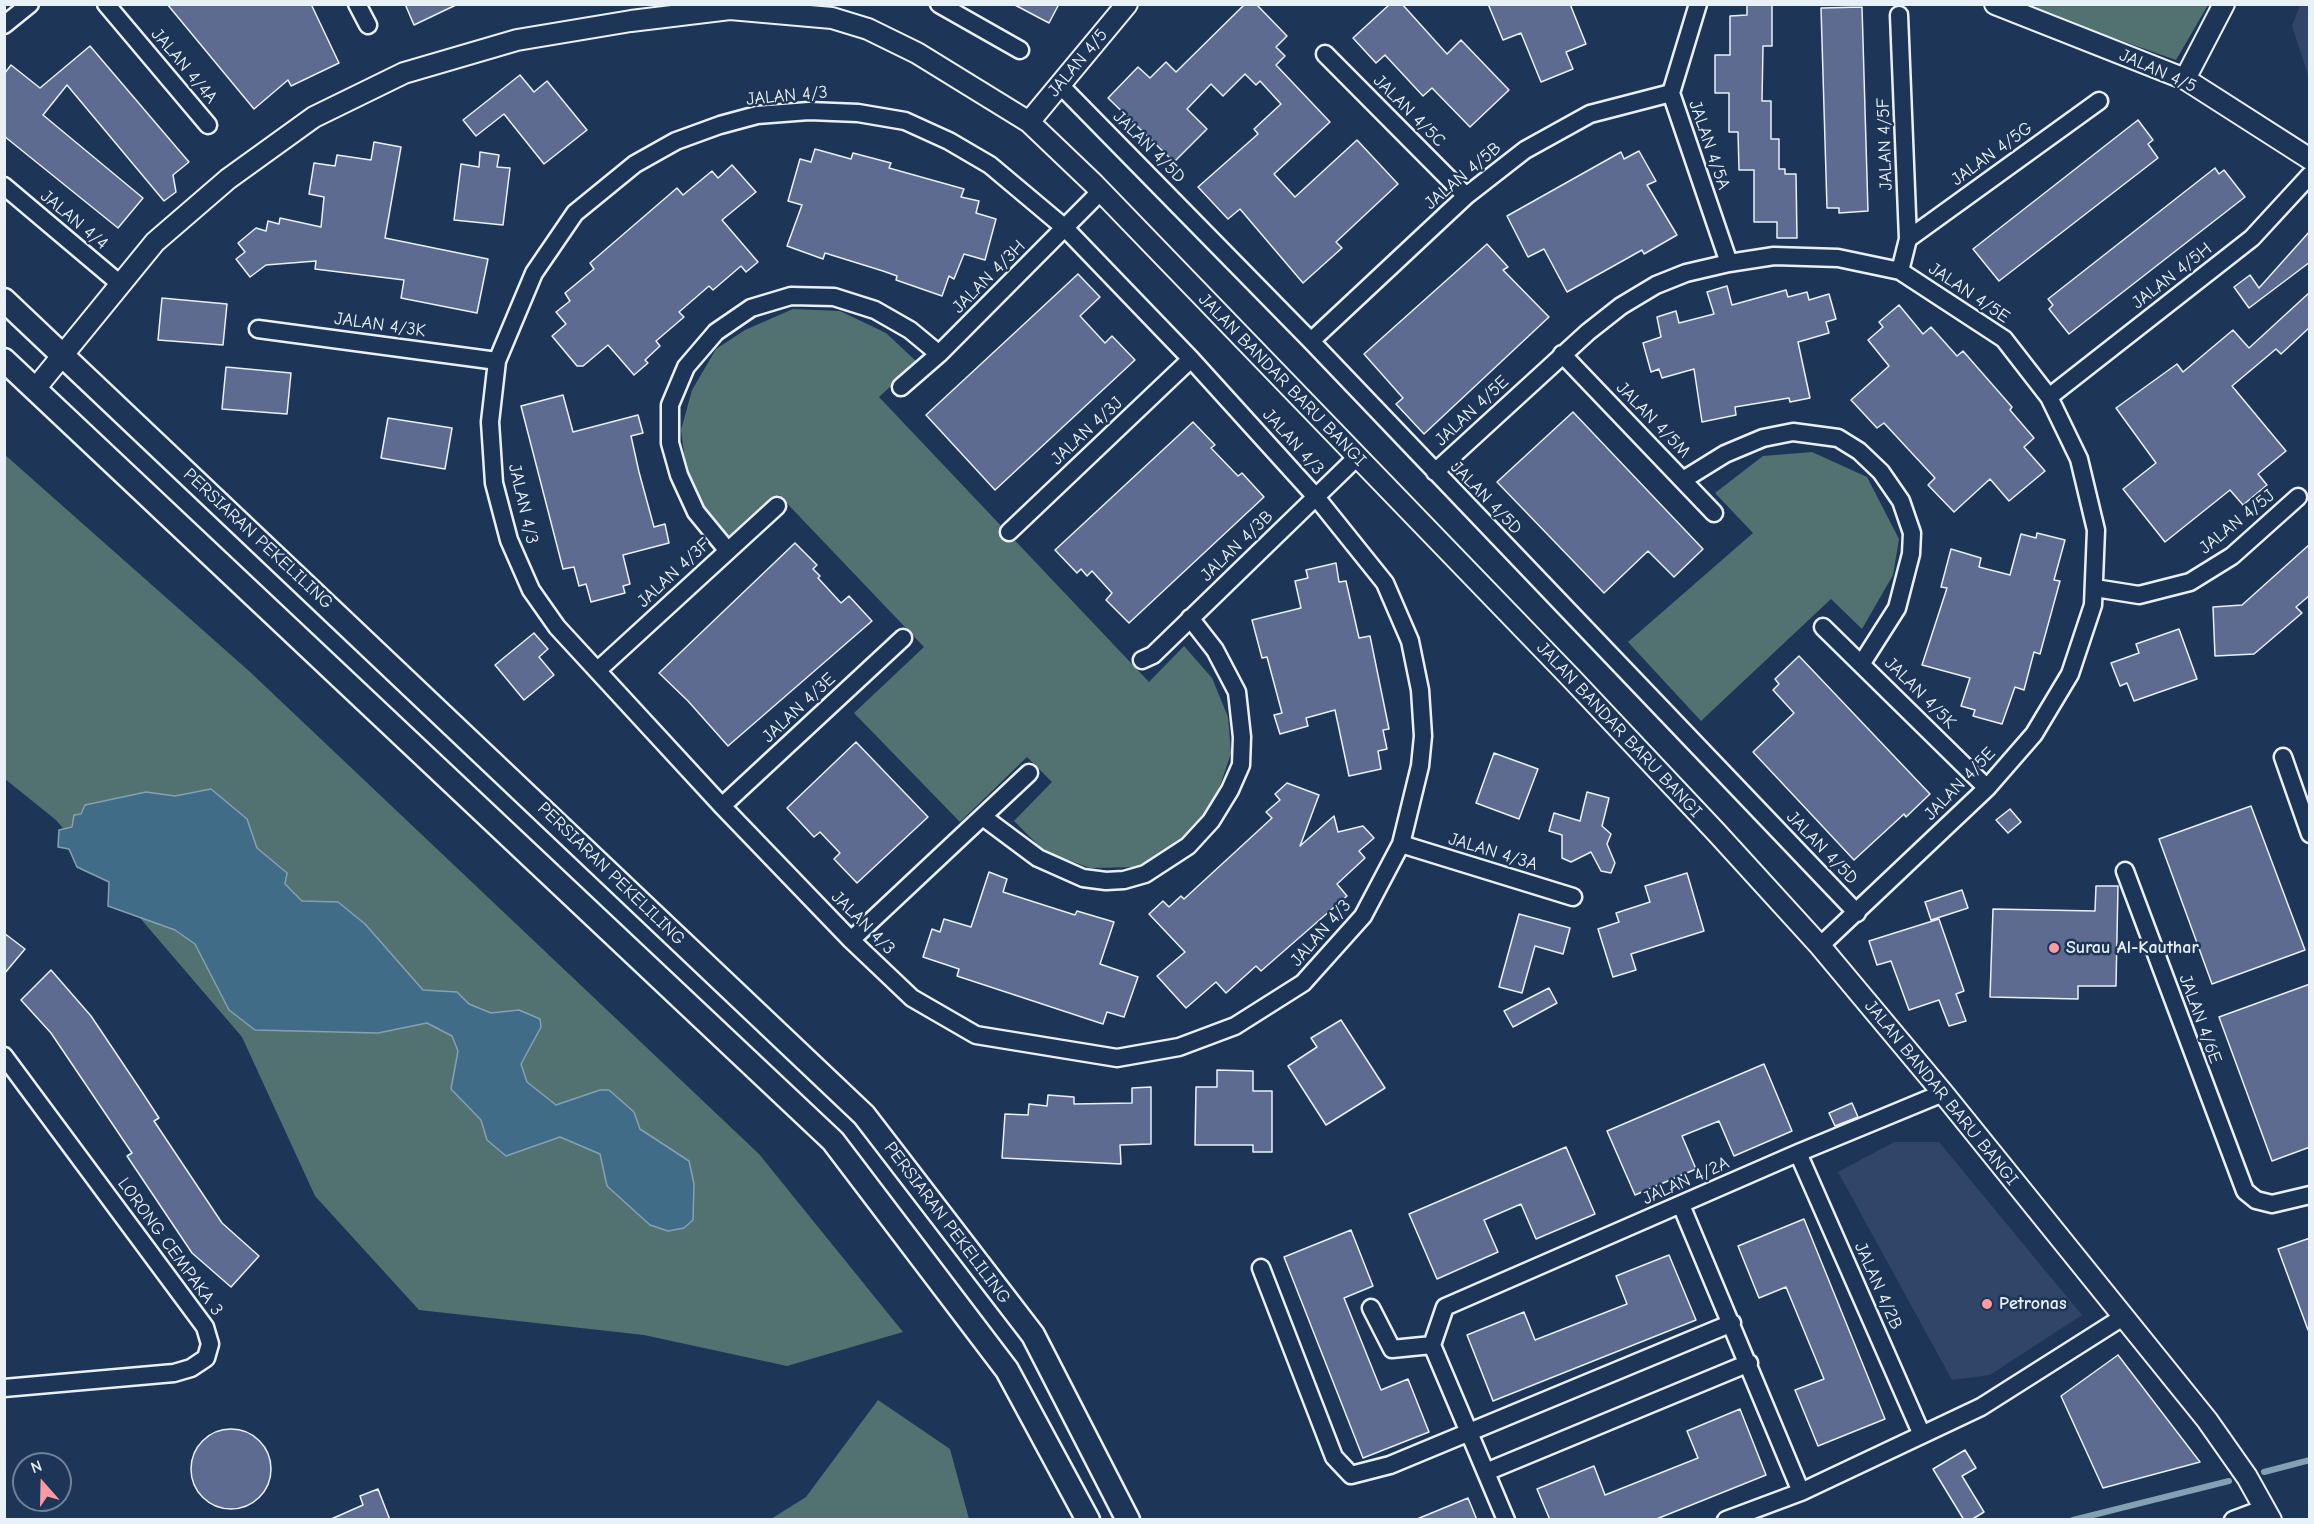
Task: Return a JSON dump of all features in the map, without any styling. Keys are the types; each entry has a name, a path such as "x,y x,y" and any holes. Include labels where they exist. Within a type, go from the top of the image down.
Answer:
{"main road":[{"name":"PERSIARAN PEKELILING","path":"4,300 864,1115 1033,1335 1128,1520"},
{"path":"4,360 833,1141 1007,1370 1088,1520"}],"street":[{"path":"4,25 30,4"},
{"name":"JALAN 4/4A","path":"106,4 208,125"},
{"path":"357,4 368,25"},
{"path":"939,4 1020,50"},
{"name":"JALAN 4/5","path":"1029,122 1127,4"},
{"name":"JALAN 4/5A","path":"1698,4 1671,93 1729,263"},
{"name":"JALAN 4/5","path":"1995,4 2185,79 2310,159"},
{"path":"2185,79 2224,4"},
{"name":"JALAN BANDAR BARU BANGI","path":"35,389 62,353 155,242 228,179 314,117 404,73 517,40 731,7 832,18 868,29 917,53 1029,122 1101,191 1356,458 1572,679 1820,946 1943,1093 2207,1420 2247,1477 2268,1514"},
{"name":"JALAN 4/5F","path":"1899,15 1908,239 1900,271"},
{"name":"JALAN 4/5C","path":"1325,54 1466,196"},
{"name":"JALAN 4/5D","path":"1060,85 1311,341 1857,913"},
{"name":"JALAN 4/5B","path":"1311,341 1466,196 1525,150 1590,114 1671,93"},
{"name":"JALAN 4/5G","path":"1908,239 2098,101"},
{"name":"JALAN 4/3","path":"809,111 858,113 905,121 949,141 990,165 1065,228 1191,359 1316,497 1385,583 1410,641 1420,690 1423,736 1420,766 1401,844 1363,916 1303,983 1235,1026 1179,1047 1117,1058 976,1035 912,999 850,940 722,806 557,627 531,590 509,540 495,483 491,432 497,361 534,273 575,213 635,164 676,141 720,125 757,115 809,111"},
{"name":"JALAN 4/5H","path":"2049,397 2252,238 2310,175"},
{"name":"JALAN 4/4","path":"4,186 119,284"},
{"name":"JALAN 4/3H","path":"901,387 939,354 1101,191"},
{"name":"JALAN 4/5E","path":"1435,472 1562,354 1622,306 1656,285 1686,273 1774,256 1838,258 1900,271 2004,339 2049,397 2079,459 2094,521 2093,605 2070,674 2034,734 1987,788 1820,946"},
{"path":"728,550 696,512 679,476 670,443 670,405 686,367 716,332 751,308 791,296 834,297 875,310 910,330 939,354"},
{"name":"JALAN 4/3K","path":"258,329 497,361"},
{"name":"JALAN 4/5M","path":"1562,354 1714,513"},
{"name":"JALAN 4/3J","path":"1009,532 1191,359"},
{"path":"1683,480 1744,446 1763,438 1793,432 1838,438 1859,451 1881,472 1901,501 1912,533 1911,554 1897,608 1862,663"},
{"name":"JALAN 4/3B","path":"1142,660 1153,655 1356,458"},
{"name":"JALAN 4/5J","path":"2095,588 2139,595 2190,582 2232,556 2298,497"},
{"name":"JALAN 4/3F","path":"598,670 777,506"},
{"path":"983,817 1038,858 1083,878 1106,881 1124,880 1145,874 1188,846 1211,821 1230,790 1241,765 1242,737 1237,692 1215,650 1190,618"},
{"name":"JALAN 4/5K","path":"1823,627 1987,788"},
{"name":"JALAN 4/3E","path":"722,806 903,638"},
{"path":"2283,757 2310,834"},
{"path":"850,940 1029,773"},
{"name":"JALAN 4/3A","path":"1401,844 1573,897"},
{"name":"JALAN 4/6E","path":"2125,871 2245,1191 2256,1200 2272,1204 2310,1195"},
{"name":"LORONG CEMPAKA 3","path":"4,1056 205,1327 210,1344 206,1358 191,1368 174,1373 4,1388"},
{"name":"JALAN 4/2A","path":"1432,1345 1444,1307 1798,1153 1943,1093"},
{"name":"JALAN 4/2B","path":"1798,1153 1923,1434"},
{"path":"1681,1205 1801,1492"},
{"path":"1261,1268 1334,1457 1351,1475 1390,1466 1732,1323"},
{"path":"1371,1308 1392,1349 1432,1345 1506,1520"},
{"path":"1726,1520 1801,1492 1981,1407 2123,1317"},
{"path":"1486,1472 1749,1363"},
{"path":"2233,1520 2268,1514"}],"shaded area":[{"path":"2300,5 2309,5 2309,78 2292,26"},
{"path":"211,789 247,819 257,848 287,873 285,884 302,901 338,902 365,924 423,990 457,992 469,1004 491,1013 519,1010 540,1019 541,1027 521,1064 527,1082 556,1105 600,1090 609,1090 634,1112 640,1129 689,1161 694,1184 693,1220 684,1228 668,1231 650,1225 607,1186 600,1154 560,1137 506,1156 487,1140 481,1120 451,1089 458,1051 452,1036 427,1023 378,1033 255,1030 229,1010 195,944 175,930 108,906 109,882 77,867 69,849 58,847 59,830 72,827 74,815 81,814 85,805 146,792 175,796"},
{"path":"1894,1142 1939,1142 2082,1315 1990,1375 1952,1380 1838,1172"}],"green space":[{"path":"2020,5 2208,5 2176,60"},
{"path":"793,309 840,311 886,333 917,362 879,397 1149,682 1184,646 1212,678 1228,717 1231,753 1215,801 1182,839 1137,867 1090,868 1044,851 1014,821 1052,782 1027,757 960,822 854,713 924,647 779,495 729,537 710,516 687,475 681,430 692,390 716,349 745,330"},
{"path":"1812,452 1867,477 1899,539 1893,575 1862,629 1831,599 1701,721 1628,642 1753,533 1715,493 1763,456"},
{"path":"4,454 249,671 759,1154 903,1332 787,1366 644,1335 419,1310 315,1196 242,1037 56,820 5,779"},
{"path":"878,1400 950,1449 969,1519 771,1519 806,1497"}],"building":[{"path":"167,4 311,4 339,63 291,86 288,80 254,109"},
{"path":"405,4 458,4 414,25"},
{"path":"1013,4 1059,4 1049,23"},
{"path":"1245,4 1256,4 1287,36 1276,47 1285,56 1276,65 1330,122 1274,174 1295,197 1357,140 1398,184 1336,242 1342,248 1303,283 1240,209 1228,219 1198,187 1258,134 1254,129 1281,104 1260,81 1256,85 1245,74 1223,96 1211,84 1187,109 1207,129 1174,162 1108,98 1138,67 1150,78 1166,62 1176,72"},
{"path":"1390,4 1402,4 1447,54 1461,40 1509,90 1470,127 1432,88 1423,96 1385,55 1376,63 1353,38"},
{"path":"1488,4 1570,4 1586,44 1566,52 1573,69 1541,82 1521,33 1503,40"},
{"path":"1747,4 1772,4 1772,46 1763,46 1762,101 1771,101 1771,139 1779,139 1779,169 1785,169 1785,174 1796,174 1797,238 1777,238 1777,222 1754,222 1754,170 1739,170 1738,132 1729,132 1729,93 1715,93 1715,55 1730,55 1730,16 1747,15"},
{"path":"1862,7 1868,211 1839,213 1839,208 1827,208 1821,8"},
{"path":"90,46 189,162 173,175 176,192 164,201 67,85 43,115 143,198 118,228 4,136 4,74 11,65 40,88"},
{"path":"520,75 534,92 547,81 587,130 544,164 504,114 476,136 463,120"},
{"path":"2138,120 2153,140 2148,144 2158,158 1999,281 1973,249"},
{"path":"374,142 401,147 385,238 488,259 477,313 401,298 404,280 315,269 316,261 266,265 250,277 236,259 245,252 238,243 256,228 266,231 268,221 279,224 280,218 321,227 324,197 309,194 314,163 335,166 337,155 371,160"},
{"path":"815,149 851,159 853,153 891,163 889,168 964,189 961,197 979,201 976,213 996,219 985,260 964,254 954,279 949,276 942,296 896,280 897,276 883,271 825,253 823,259 787,246 802,205 788,201 800,159 811,162"},
{"path":"1639,151 1656,181 1647,185 1677,235 1644,254 1642,250 1567,292 1544,249 1528,257 1507,216 1621,152 1624,159"},
{"path":"480,152 499,155 497,167 510,168 503,225 454,220 461,164 479,167"},
{"path":"732,165 756,192 722,220 758,262 746,272 741,266 713,290 709,286 679,312 684,317 656,341 660,346 645,360 648,363 634,375 608,345 583,366 577,366 552,336 566,324 556,312 570,301 565,293 594,269 590,263 677,188 683,195 712,171 718,178"},
{"path":"2215,168 2219,174 2224,170 2245,197 2069,334 2049,309 2053,305 2048,299"},
{"path":"2310,231 2310,262 2249,308 2234,287 2250,275 2259,288"},
{"path":"1487,244 1508,267 1503,270 1549,317 1424,434 1396,404 1403,398 1364,354"},
{"path":"1078,274 1100,297 1080,316 1105,343 1112,336 1135,360 995,490 926,415"},
{"path":"1727,286 1732,305 1786,290 1788,297 1807,292 1809,300 1829,294 1836,319 1826,322 1829,333 1798,342 1810,398 1790,402 1789,398 1735,407 1736,415 1702,422 1694,369 1662,378 1659,369 1651,372 1643,343 1661,337 1657,317 1676,311 1679,323 1714,314 1707,292"},
{"path":"2310,292 2310,327 2281,354 2276,349 2232,386 2286,451 2258,474 2267,485 2243,505 2230,490 2165,542 2123,489 2156,463 2116,408 2177,364 2183,372 2233,330 2249,348"},
{"path":"162,298 227,304 223,345 158,340"},
{"path":"1899,305 1923,334 1931,327 1957,356 1963,351 2012,407 2010,410 2034,438 2024,447 2045,471 2009,501 1990,479 1954,512 1928,485 1935,478 1884,423 1877,428 1851,400 1889,366 1868,340 1883,327 1879,322"},
{"path":"226,367 291,373 287,414 222,409"},
{"path":"563,395 573,432 638,415 643,433 631,436 639,472 654,527 665,524 669,543 623,555 630,584 623,586 625,593 591,602 586,584 579,586 574,567 563,569 521,406"},
{"path":"1573,412 1703,549 1674,577 1648,551 1604,593 1497,482"},
{"path":"388,418 452,428 445,469 381,458"},
{"path":"1193,422 1215,445 1211,448 1238,476 1242,473 1264,497 1129,623 1106,600 1112,593 1092,571 1087,576 1081,569 1077,573 1055,550"},
{"path":"2037,533 2065,540 2054,580 2060,581 2040,654 2034,652 2024,690 2015,687 2002,724 1973,716 1975,710 1961,706 1970,678 1922,665 1947,588 1941,587 1951,549 1981,558 1979,567 2010,575 2021,534 2036,538"},
{"path":"795,543 817,565 813,569 820,576 818,578 841,603 849,596 872,621 728,746 688,701 659,673"},
{"path":"2310,544 2310,595 2296,607 2302,613 2254,654 2215,656 2213,607 2242,605"},
{"path":"1336,563 1339,582 1346,581 1359,638 1370,636 1389,729 1383,730 1387,749 1378,751 1381,769 1349,776 1335,710 1306,718 1308,726 1280,734 1274,715 1282,713 1267,657 1262,658 1252,620 1301,608 1295,581 1308,578 1306,570"},
{"path":"2179,629 2197,679 2134,701 2127,683 2120,686 2111,663 2139,653 2136,644"},
{"path":"534,633 548,649 539,657 554,675 524,700 495,665"},
{"path":"1799,656 1930,794 1906,817 1904,814 1854,860 1753,752 1794,713 1773,690 1779,684 1775,679"},
{"path":"856,742 928,817 857,883 834,859 840,853 820,832 814,837 787,808"},
{"path":"1494,753 1538,769 1519,819 1476,803"},
{"path":"1287,783 1319,795 1300,846 1334,816 1338,832 1363,826 1374,838 1359,851 1365,858 1337,884 1347,896 1261,971 1256,966 1226,993 1216,982 1186,1008 1157,976 1185,952 1149,914 1163,901 1169,907 1181,896 1184,899 1272,818 1266,812 1280,800 1275,794"},
{"path":"1587,792 1609,798 1602,826 1611,834 1607,844 1615,863 1611,873 1601,871 1591,852 1571,862 1562,858 1562,835 1549,831 1554,813 1580,821"},
{"path":"2251,806 2305,950 2212,984 2159,839"},
{"path":"2010,809 2021,822 2008,833 1996,820"},
{"path":"989,872 1007,879 1003,892 1075,915 1077,911 1114,922 1100,964 1138,977 1124,1017 1107,1012 1103,1024 957,976 959,969 923,957 932,929 940,932 944,919 971,927"},
{"path":"1687,873 1704,931 1631,954 1636,970 1613,977 1598,929 1619,922 1616,913 1650,902 1645,886"},
{"name":"Surau Al-Kauthar","path":"2096,886 2118,886 2116,986 2078,986 2078,999 1990,997 1993,909 2095,911"},
{"path":"1962,890 1968,908 1931,920 1925,902"},
{"path":"1519,914 1570,928 1563,954 1535,946 1522,993 1499,987"},
{"path":"1939,919 1964,991 1956,994 1966,1021 1949,1026 1939,1000 1909,1010 1891,961 1877,965 1869,941"},
{"path":"4,933 25,949 4,974"},
{"path":"51,970 91,1016 159,1118 154,1121 222,1223 259,1256 231,1287 192,1253 127,1156 132,1153 51,1033 21,1000"},
{"path":"2310,984 2310,1147 2272,1161 2219,1017"},
{"path":"1549,988 1557,1003 1513,1027 1504,1011"},
{"path":"1341,1020 1385,1088 1326,1125 1288,1066 1317,1047 1311,1038"},
{"path":"1764,1064 1792,1131 1734,1156 1719,1121 1682,1136 1696,1169 1635,1195 1607,1131"},
{"path":"1217,1070 1253,1071 1253,1091 1272,1091 1272,1152 1253,1152 1253,1145 1195,1145 1196,1087 1217,1087"},
{"path":"1151,1087 1151,1144 1120,1145 1121,1164 1002,1158 1005,1114 1028,1115 1029,1104 1047,1106 1048,1095 1074,1097 1074,1104 1132,1103 1132,1088"},
{"path":"1852,1103 1858,1117 1835,1126 1829,1113"},
{"path":"1566,1147 1595,1214 1536,1239 1521,1204 1484,1220 1498,1252 1437,1279 1409,1214"},
{"path":"1804,1219 1885,1419 1818,1446 1795,1390 1824,1379 1786,1287 1759,1298 1738,1246"},
{"path":"1351,1230 1373,1286 1344,1298 1381,1390 1408,1379 1429,1432 1363,1458 1284,1257"},
{"path":"2310,1238 2310,1330 2308,1330 2278,1249"},
{"path":"1669,1255 1696,1320 1493,1401 1467,1335 1524,1312 1535,1340 1627,1304 1616,1276"},
{"path":"2118,1355 2200,1462 2103,1488 2061,1396"},
{"path":"1740,1409 1766,1475 1654,1520 1550,1520 1537,1489 1594,1466 1605,1495 1698,1458 1687,1431"},
{"path":"223,1429 239,1429 260,1440 271,1461 271,1477 260,1498 239,1509 223,1509 209,1503 197,1491 191,1477 191,1461 197,1447 209,1435"},
{"path":"1965,1450 1976,1468 1962,1476 1984,1512 1971,1520 1964,1520 1933,1469"},
{"path":"378,1489 390,1520 329,1520 363,1505 360,1496"},
{"path":"1468,1498 1477,1520 1417,1520 1417,1519"}],"waterway":[{"path":"2264,1472 2310,1460"},
{"path":"2073,1520 2229,1481"}],"place":[{"name":"Surau Al-Kauthar","path":"2054,948"},
{"name":"Petronas","path":"1987,1304"}]}
